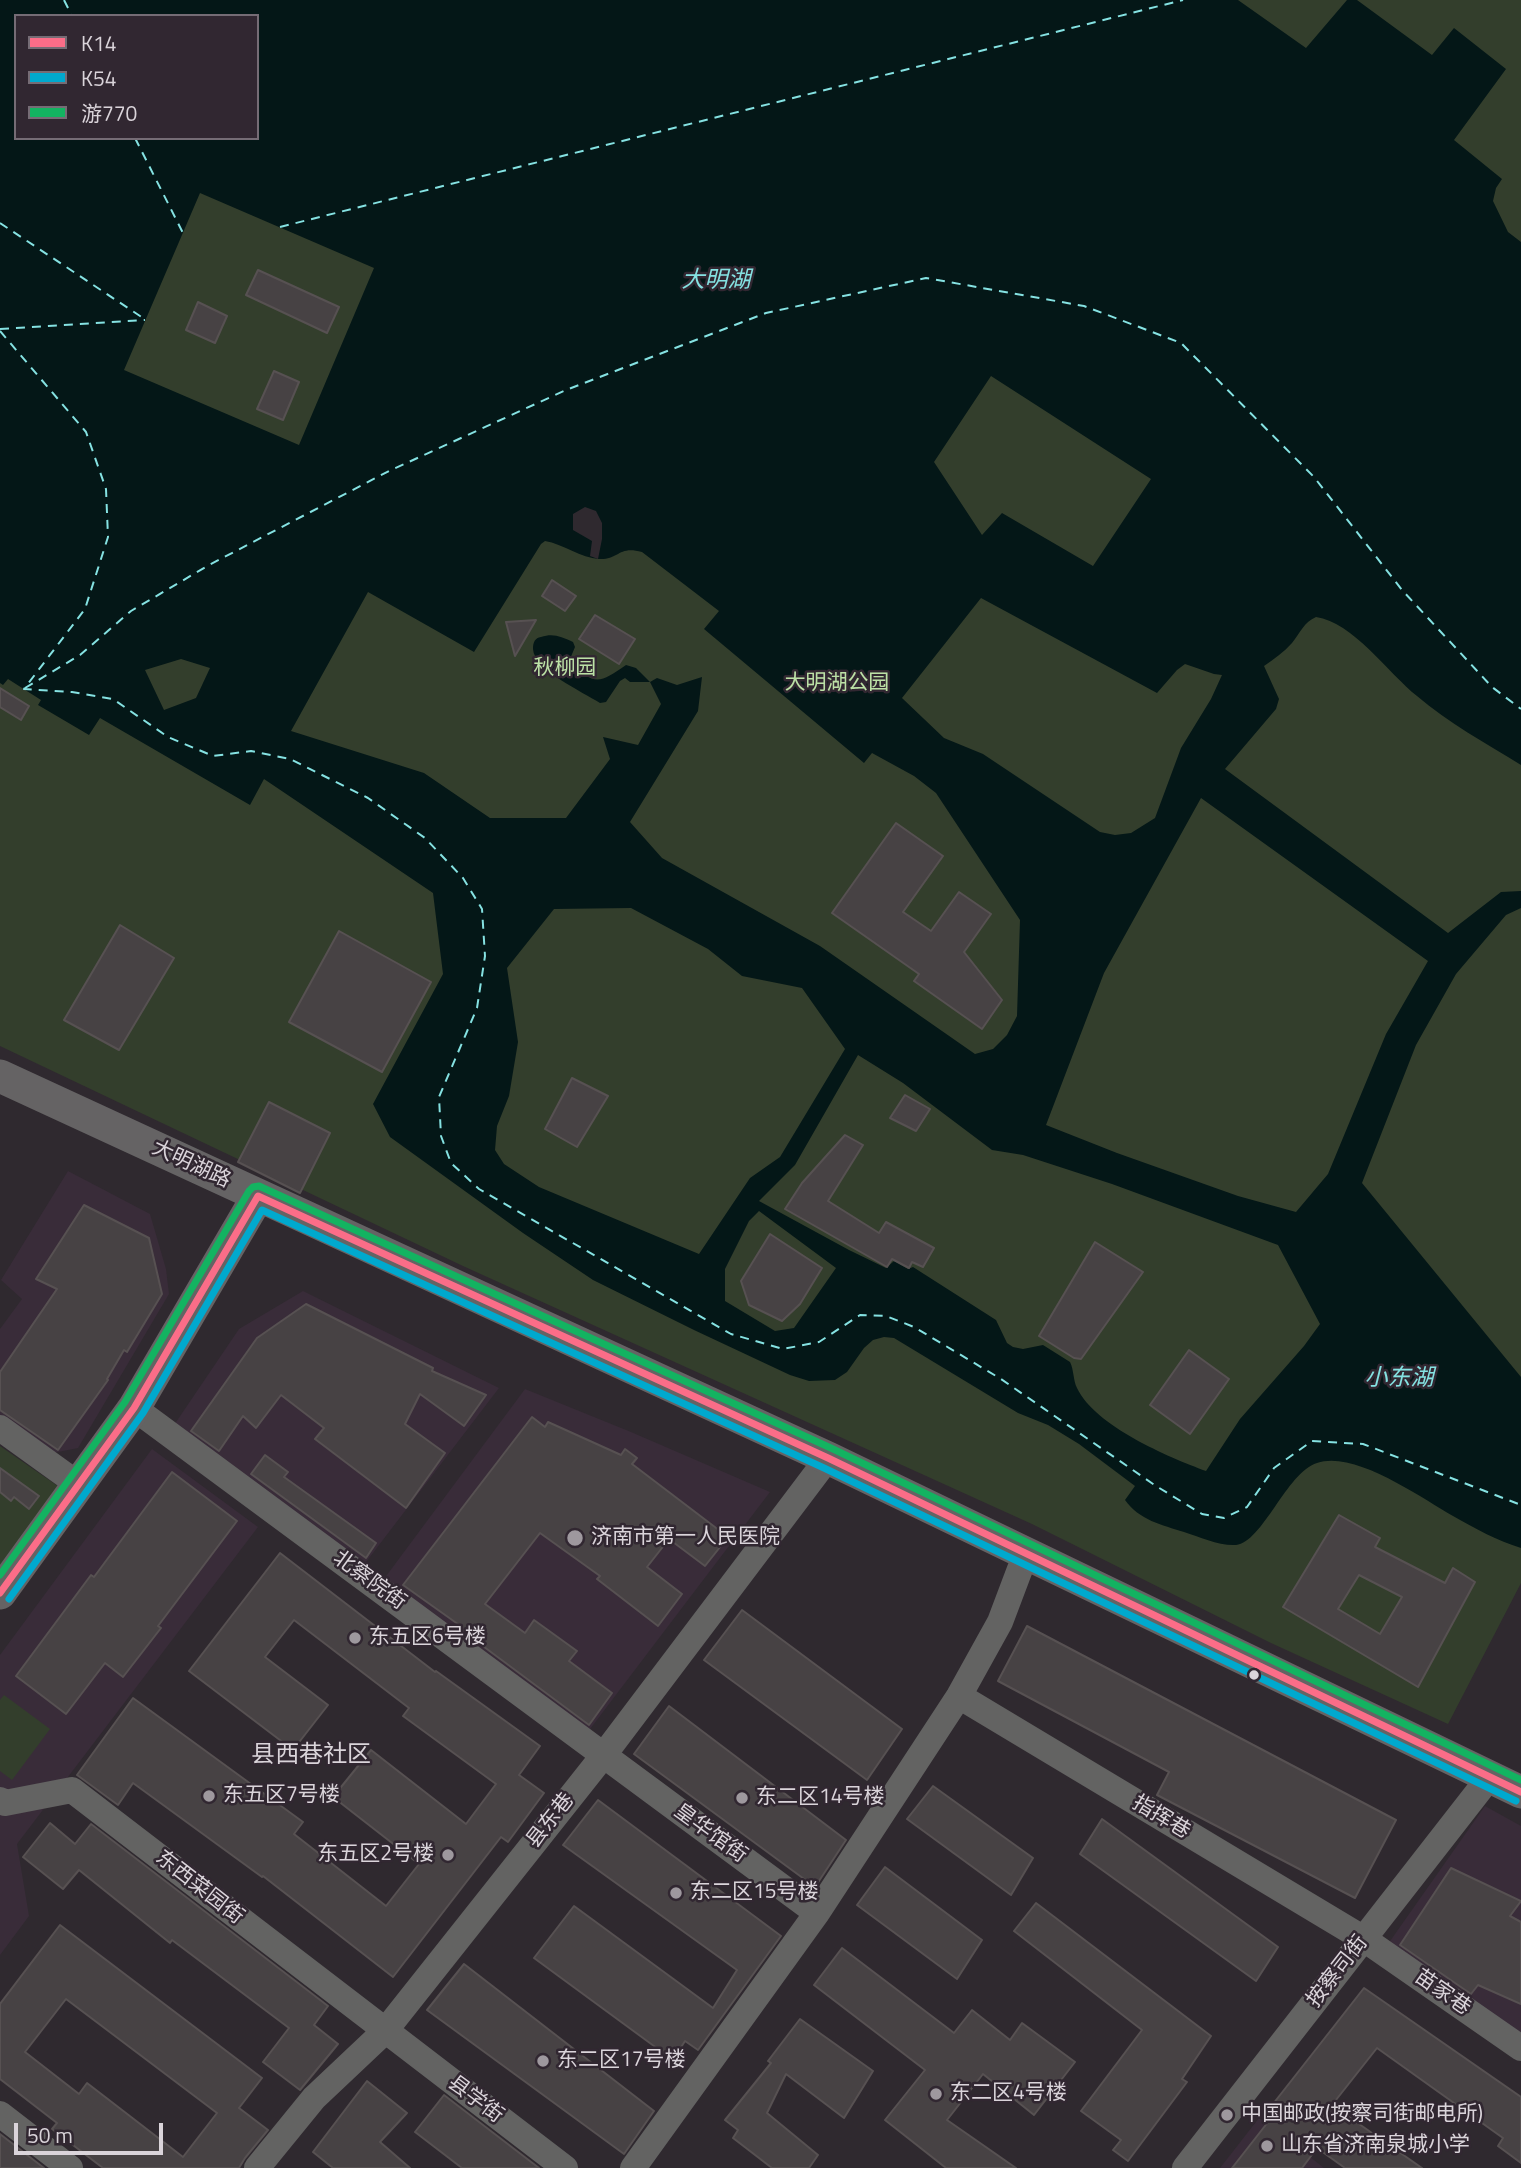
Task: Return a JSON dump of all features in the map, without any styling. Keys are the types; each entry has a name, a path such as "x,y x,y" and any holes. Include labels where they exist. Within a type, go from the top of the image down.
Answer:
{"main road":[{"name":"大明湖路","path":"0,1076 253,1203"},
{"name":"大明湖路","path":"0,1094 253,1203 1521,1793"},
{"path":"0,1593 134,1408 253,1203"},
{"name":"大明湖路","path":"822,1467 1020,1569 1405,1756 1485,1778 1521,1802"}],"street":[{"name":"北察院街","path":"134,1408 603,1755"},
{"path":"0,1428 79,1485"},
{"name":"县东巷","path":"257,2168 314,2098 385,2031 603,1755 822,1467"},
{"path":"633,2168 817,1913 959,1696 1000,1622 1020,1569"},
{"name":"指挥巷","path":"959,1696 1364,1939"},
{"name":"皇华馆街","path":"603,1755 817,1913"},
{"name":"按察司街","path":"1185,2168 1364,1939 1485,1778"},
{"name":"东西菜园街","path":"0,1800 5,1803 72,1790 385,2031"},
{"name":"苗家巷","path":"1364,1939 1521,2048"},
{"name":"县学街","path":"385,2031 565,2168"},
{"path":"0,2114 70,2168"}],"shaded area":[{"path":"68,1171 150,1214 166,1269 169,1294 78,1448 53,1453 0,1417 0,1329 22,1299 1,1280"},
{"path":"303,1291 499,1388 363,1566 170,1431 239,1329"},
{"name":"济南市第一人民医院","path":"525,1389 770,1492 587,1733 381,1583"},
{"path":"152,1449 258,1527 17,1844 29,1916 0,1955 0,1655"},
{"path":"1485,1806 1521,1826 1521,2035 1388,1944"},
{"name":"山东省济南泉城小学","path":"1259,2118 1267,2123 1324,2168 1220,2168"}],"green space":[{"name":"大明湖公园","path":"0,0 1521,0 1521,1583 1448,1724 1271,1643 1032,1524 463,1266 0,1046"},
{"path":"0,1446 62,1489 0,1576"},
{"path":"4,1695 50,1729 12,1780 0,1771 0,1700"}],"water":[{"name":"大明湖","path":"0,0 1238,0 1306,48 1347,0 1357,0 1432,55 1454,28 1506,69 1454,140 1502,179 1496,188 1493,201 1508,232 1521,242 1521,765 1429,706 1357,638 1330,621 1316,617 1305,625 1286,649 1264,666 1279,699 1276,709 1225,769 1448,933 1501,892 1521,891 1521,908 1506,915 1456,974 1416,1045 1362,1183 1521,1377 1521,1548 1478,1530 1368,1469 1332,1461 1317,1463 1306,1469 1246,1541 1236,1545 1210,1541 1144,1517 1125,1500 1135,1486 1079,1444 1048,1425 1018,1413 894,1338 873,1340 847,1372 835,1380 809,1381 790,1375 593,1280 390,1137 373,1104 443,974 433,893 264,779 250,805 100,718 89,735 38,705 41,700 8,679 3,685 0,683","holes":["200,193 374,268 299,445 124,370","991,376 1151,479 1093,566 1002,513 982,535 934,462","545,541 599,559 628,550 642,552 719,611 704,629 864,763 872,753 914,776 936,793 1020,920 1017,1016 1007,1035 993,1049 975,1054 820,946 662,858 630,822 698,711 702,677 677,685 657,678 650,682 661,704 638,745 603,737 610,759 566,818 490,818 424,773 291,731 368,592 474,652","981,598 1157,693 1185,664 1222,675 1211,699 1181,748 1155,818 1131,833 1115,835 1100,832 983,754 944,738 902,698","181,659 210,668 196,698 164,710 145,670","1201,798 1428,961 1386,1034 1328,1174 1296,1212 1238,1196 1046,1125 1104,973","631,908 708,949 742,976 802,988 845,1049 780,1157 750,1178 699,1254 539,1187 504,1164 495,1150 497,1126 509,1096 518,1042 507,968 554,909","858,1055 903,1083 992,1150 1023,1155 1112,1184 1278,1245 1320,1324 1240,1419 1206,1471 1153,1449 1099,1415 1077,1388 1070,1362 1043,1345 1023,1349 1013,1347 1007,1343 996,1320 913,1267 908,1269 894,1261 886,1268 759,1201 795,1165","759,1211 836,1268 794,1328 775,1331 725,1301 725,1269 749,1221"]},
{"path":"550,635 573,642 575,647 571,663 592,679 604,678 626,665 636,668 650,682 630,682 625,678 606,702 600,703 541,665 535,657 533,644 537,638"}],"pier":[{"path":"585,507 596,511 602,523 598,559 590,556 592,541 573,530 573,514"}],"building":[{"path":"258,270 339,307 327,333 246,295"},
{"path":"198,302 227,316 215,343 186,330"},
{"path":"274,371 299,382 283,420 257,409"},
{"path":"552,580 576,596 565,611 542,596"},
{"path":"595,615 635,639 619,664 579,639"},
{"path":"536,620 515,656 506,622"},
{"path":"0,688 29,706 21,720 0,707"},
{"path":"896,823 943,856 903,912 931,931 959,892 991,914 964,952 1002,1000 982,1029 914,981 919,974 832,913"},
{"path":"120,925 174,958 119,1050 64,1020"},
{"path":"339,931 431,982 382,1072 289,1022"},
{"path":"572,1078 608,1096 577,1147 545,1129"},
{"path":"905,1095 930,1109 916,1131 890,1118"},
{"path":"269,1102 330,1133 300,1193 238,1162"},
{"path":"845,1135 863,1145 828,1201 879,1233 886,1222 934,1248 923,1267 912,1262 909,1268 892,1259 887,1267 785,1209 802,1183"},
{"path":"84,1205 149,1238 162,1294 127,1352 124,1350 108,1380 58,1450 0,1410 0,1372 57,1289 36,1279"},
{"path":"770,1234 822,1268 800,1304 782,1321 749,1305 741,1281"},
{"path":"1095,1242 1143,1272 1081,1359 1074,1358 1039,1336"},
{"path":"306,1304 433,1368 432,1371 486,1395 464,1426 420,1394 405,1424 445,1453 406,1508 315,1439 324,1428 281,1395 256,1428 243,1416 219,1451 191,1431 257,1338"},
{"path":"1189,1350 1229,1379 1190,1434 1150,1405"},
{"path":"532,1417 545,1427 548,1422 621,1455 625,1449 637,1458 632,1464 728,1537 705,1566 669,1539 647,1567 682,1594 658,1626 597,1579 600,1576 540,1533 485,1604 525,1633 534,1620 577,1651 569,1661 612,1693 589,1725 403,1585"},
{"path":"265,1455 288,1472 284,1477 376,1543 366,1558 251,1474"},
{"path":"0,1468 39,1496 29,1509 14,1497 11,1501 0,1492"},
{"path":"172,1472 237,1521 123,1677 105,1663 66,1714 16,1676"},
{"path":"1339,1515 1380,1538 1375,1547 1445,1583 1453,1568 1475,1582 1418,1687 1283,1607","holes":["1359,1575 1402,1597 1380,1634 1338,1609"]},
{"path":"280,1553 435,1672 540,1746 519,1775 544,1793 508,1842 501,1837 393,1977 263,1876 133,1783 118,1805 77,1775 133,1698 303,1822 294,1834 386,1906 419,1864 333,1797 371,1750 466,1824 496,1784 403,1716 409,1708 294,1620 265,1657 328,1705 293,1750 189,1671"},
{"path":"742,1610 902,1729 867,1780 704,1660"},
{"path":"1027,1626 1396,1820 1355,1898 1157,1795 1169,1772 998,1681"},
{"name":"东二区14号楼","path":"669,1706 846,1840 815,1887 634,1754"},
{"path":"933,1786 1033,1858 1011,1895 907,1819"},
{"path":"598,1800 781,1936 698,2050 685,2041 673,2060 534,1958 574,1906 713,2008 737,1970 563,1845"},
{"path":"1102,1819 1278,1947 1256,1981 1080,1854"},
{"path":"50,1823 75,1844 91,1824 328,2006 314,2025 338,2044 300,2090 263,2062 289,2028 172,1940 170,1943 79,1870 63,1889 23,1857"},
{"path":"885,1867 982,1940 957,1979 857,1905"},
{"path":"1451,1868 1521,1901 1510,1916 1521,1922 1521,2004 1478,1985 1471,1994 1400,1945"},
{"path":"1036,1903 1211,2036 1182,2079 1187,2082 1128,2161 1113,2150 1121,2140 1081,2111 1142,2030 1014,1931"},
{"path":"60,1925 262,2078 239,2108 268,2130 239,2168 103,2168 52,2129 57,2123 0,2079 0,2004","holes":["66,1999 217,2113 183,2157 87,2083 79,2094 25,2052"]},
{"name":"东二区4号楼","path":"842,1948 954,2033 972,2010 1010,2040 1022,2023 1075,2062 1034,2115 983,2074 947,2120 1016,2168 946,2168 885,2120 925,2070 814,1985"},
{"name":"东二区17号楼","path":"464,1964 654,2111 624,2154 427,2010"},
{"path":"1364,1988 1521,2097 1521,2163 1498,2146 1503,2138 1377,2048 1332,2105 1422,2168 1345,2168 1317,2148 1302,2168 1232,2168 1279,2108 1273,2104"},
{"path":"800,2019 873,2071 844,2118 786,2074 767,2113 818,2155 809,2168 772,2168 733,2138 738,2130 725,2120 771,2063 768,2061"},
{"path":"367,2081 407,2113 380,2142 410,2168 333,2168 313,2152"},
{"path":"444,2095 539,2168 462,2168 415,2132"},
{"path":"0,2134 44,2168 0,2168"}],"ferry route":[{"path":"64,0 71,14"},
{"path":"280,227 1183,0"},
{"path":"136,140 183,233"},
{"path":"0,223 146,320"},
{"path":"25,688 80,655 131,611 209,565 389,471 566,390 766,313 926,278 1084,306 1181,343 1314,477 1402,590 1492,687 1521,709"},
{"path":"0,329 145,320"},
{"path":"0,331 86,432 106,489 108,537 85,609 24,689 72,692 113,699 168,737 213,756 251,751 290,759 368,798 425,838 463,878 482,909 485,956 477,1008 439,1097 441,1136 451,1163 479,1189 731,1334 783,1349 819,1342 860,1315 886,1316 914,1327 1001,1379 1156,1486 1202,1514 1224,1518 1247,1507 1274,1468 1312,1441 1363,1444 1521,1505"}],"transit line":[{"name":"游770","path":"0,1575 125,1402 249,1191 259,1186 833,1449 1521,1780"},
{"name":"K14","path":"0,1593 134,1408 258,1196 828,1458 1521,1792"},
{"name":"K54","path":"9,1599 143,1413 262,1210 824,1468 1516,1801"}],"place":[{"name":"济南市第一人民医院","path":"575,1538"},
{"name":"东五区6号楼","path":"355,1638"},
{"name":"东五区7号楼","path":"209,1796"},
{"name":"东二区14号楼","path":"742,1798"},
{"name":"东五区2号楼","path":"448,1855"},
{"name":"东二区15号楼","path":"676,1893"},
{"name":"东二区17号楼","path":"543,2061"},
{"name":"东二区4号楼","path":"936,2094"},
{"name":"中国邮政(按察司街邮电所)","path":"1227,2115"},
{"name":"山东省济南泉城小学","path":"1267,2146"}],"district":[{"name":"县西巷社区","path":"311,1756"}],"park label":[{"name":"秋柳园","path":"565,669"}],"water label":[{"name":"小东湖","path":"1399,1379"}]}
